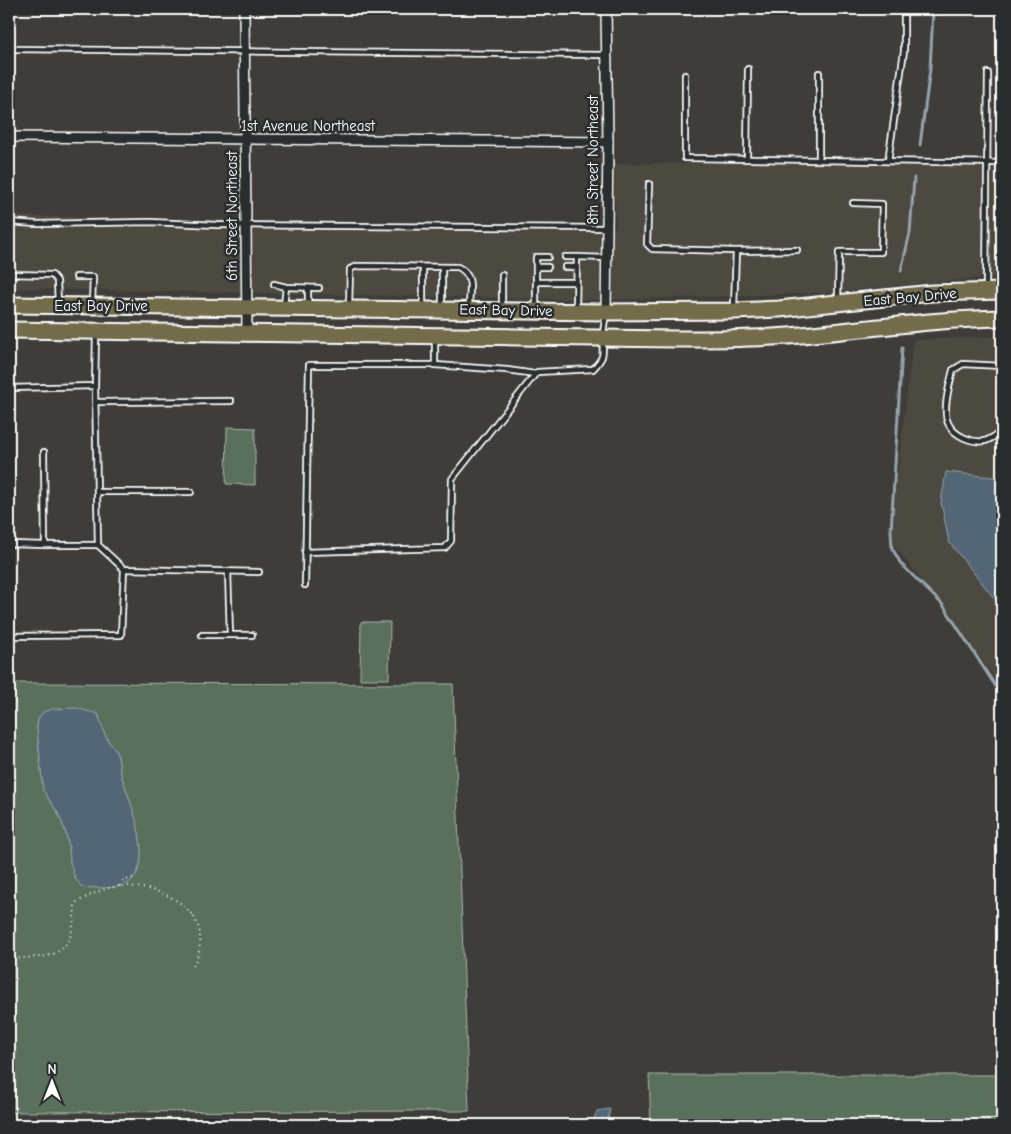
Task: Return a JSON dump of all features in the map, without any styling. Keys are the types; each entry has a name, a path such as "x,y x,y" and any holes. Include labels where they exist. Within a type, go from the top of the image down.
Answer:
{"main road":[{"name":"East Bay Drive","path":"9,305 246,306 606,312 734,311 778,309 932,294 1002,291"},
{"name":"East Bay Drive","path":"9,330 738,338 800,335 925,322 1002,318"}],"street":[{"name":"6th Street Northeast","path":"244,9 247,332"},
{"name":"8th Street Northeast","path":"606,9 608,142 606,312"},
{"name":"1st Avenue Northeast","path":"9,137 608,142"}],"lane":[{"path":"888,161 904,51 904,9"},
{"path":"9,49 607,55"},
{"path":"747,159 748,68"},
{"path":"818,160 819,73"},
{"path":"986,291 988,73"},
{"path":"685,75 685,158 1002,162"},
{"path":"649,184 647,244 652,249 797,250"},
{"path":"838,303 839,252 881,252 882,204 853,203"},
{"path":"9,222 44,224 150,222 246,225 607,228"},
{"path":"734,311 736,251"},
{"path":"536,311 536,257 548,257"},
{"path":"565,257 607,258"},
{"path":"576,311 577,257"},
{"path":"349,308 350,269 357,266 458,267 466,271 469,276 469,310"},
{"path":"423,267 423,309"},
{"path":"442,267 442,309"},
{"path":"536,267 548,267"},
{"path":"565,267 577,267"},
{"path":"9,274 52,275 57,280 58,305"},
{"path":"502,275 502,310"},
{"path":"76,277 93,277 92,306"},
{"path":"536,282 576,282"},
{"path":"274,284 286,287 319,288"},
{"path":"284,307 286,287"},
{"path":"308,288 308,308"},
{"path":"306,552 445,548 452,541 452,479 537,372 593,369 602,360 604,352 602,338 606,312"},
{"path":"96,331 95,386 98,544"},
{"path":"435,335 435,365"},
{"path":"1002,366 963,364 953,370 946,401 948,424 958,434 970,440 986,440 1002,432"},
{"path":"305,585 309,365 435,365 535,374"},
{"path":"9,388 95,386"},
{"path":"96,402 231,401"},
{"path":"44,452 45,544"},
{"path":"97,492 191,492"},
{"path":"9,544 98,544 124,569 259,572"},
{"path":"9,636 121,635 124,569"},
{"path":"228,572 230,634"},
{"path":"202,636 252,634"}],"path":[{"path":"120,886 123,881 135,877"},
{"path":"9,961 21,957 43,957 60,951 70,940 75,904 108,888 120,886 148,889 165,894 173,897 188,909 196,919 199,938 197,957 193,966"}],"shaded area":[{"path":"1002,160 1002,276 823,293 612,300 613,228 616,227 614,164"},
{"path":"9,216 240,220 241,293 9,288"},
{"path":"252,221 601,228 600,300 252,293"},
{"path":"1002,336 1002,478 947,472 1001,607 999,515 1002,502 1002,687 890,539 913,340"}],"green space":[{"path":"227,427 255,428 255,485 226,484"},
{"path":"361,622 390,622 389,679 360,679"},
{"path":"9,683 453,684 469,1111 9,1112","holes":["98,714 106,736 118,757 121,774 138,829 141,858 138,871 127,884 93,888 82,887 70,862 65,830 58,813 43,790 37,728 38,719"]},
{"path":"649,1075 1002,1075 1002,1125 651,1125"}],"water":[{"path":"946,472 1002,478 1002,502 999,515 1002,608 949,542 941,502"},
{"path":"76,708 98,714 106,736 117,754 121,774 134,813 141,858 138,871 131,881 121,886 108,888 82,887 75,878 70,862 65,830 58,813 43,790 37,728 38,719 43,712 53,709"},
{"path":"610,1109 607,1125 591,1125 597,1111"}],"waterway":[{"path":"920,145 930,69 933,11"},
{"path":"901,271 910,233 914,178"},
{"path":"902,348 891,531 892,548 901,564 943,605 1002,696"}]}
